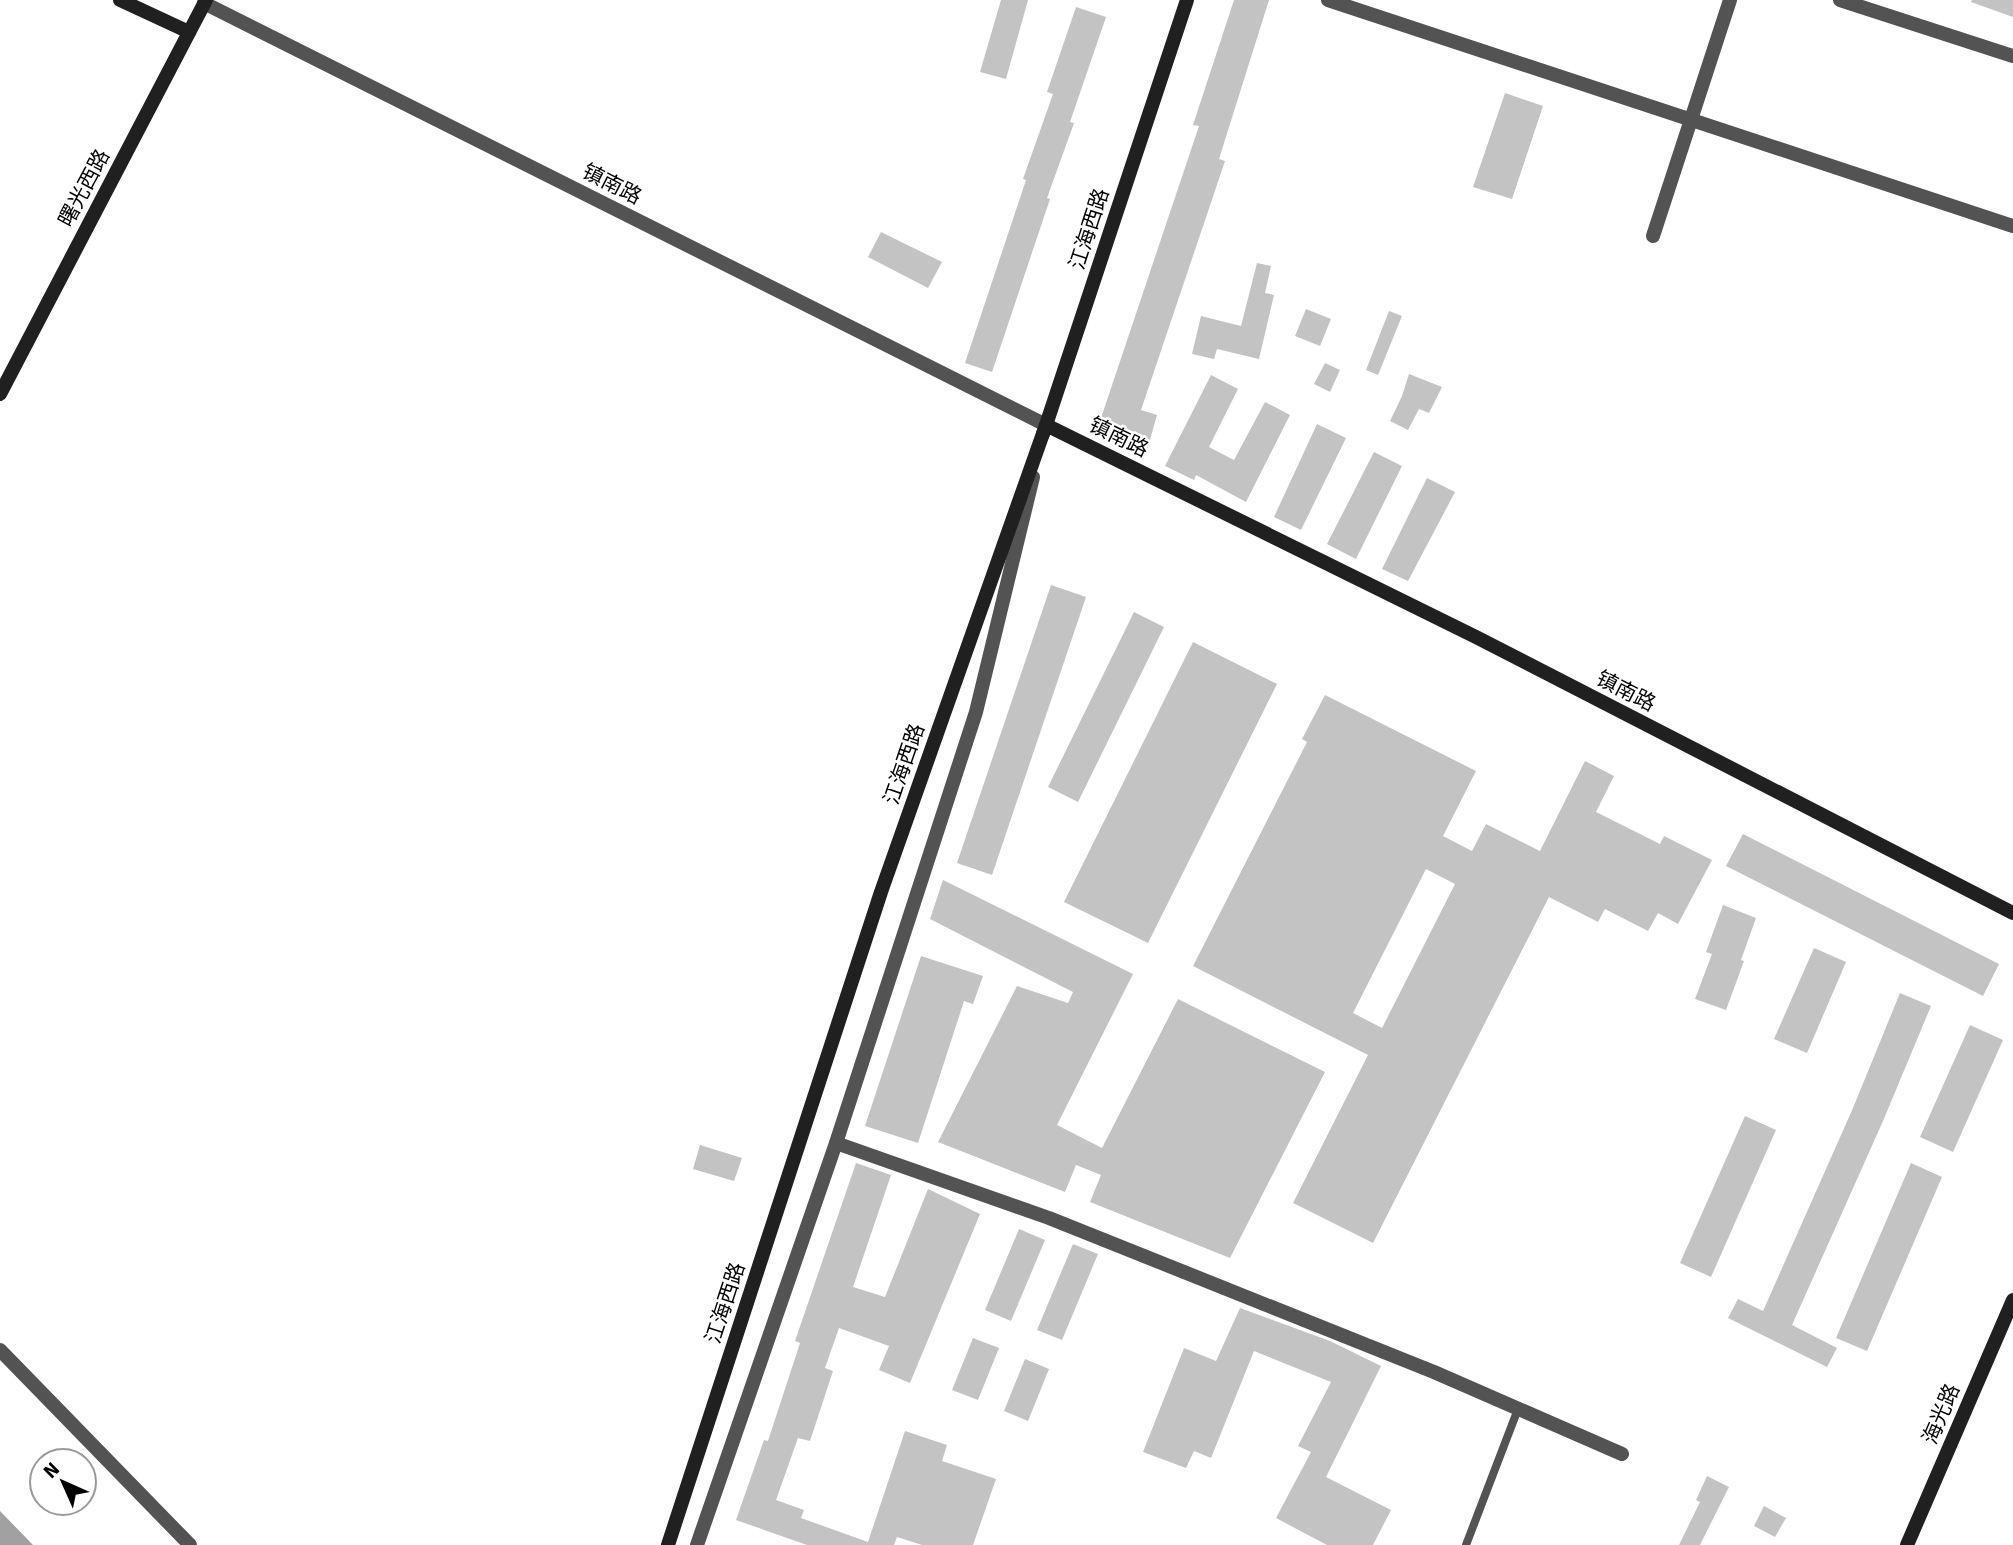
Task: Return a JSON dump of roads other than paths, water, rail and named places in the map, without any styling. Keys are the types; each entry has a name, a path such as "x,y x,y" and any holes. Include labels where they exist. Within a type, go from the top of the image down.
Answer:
{"street":[{"path":"120,0 189,32"},
{"name":"江海西路","path":"668,1545 881,892 1046,425 1187,0"},
{"path":"1328,0 2013,226"},
{"path":"1653,236 1730,0"},
{"path":"1840,0 2013,56"},
{"name":"曙光西路","path":"0,394 205,1"},
{"name":"镇南路","path":"205,1 1046,425 1476,637 2013,913"},
{"path":"703,1543 976,712 1046,425"},
{"path":"836,1143 1061,1223 1409,1362 1622,1454"},
{"name":"海光路","path":"1907,1545 2013,1300"},
{"path":"0,1350 190,1545"}],"lane":[{"path":"1466,1545 1518,1409"}]}
